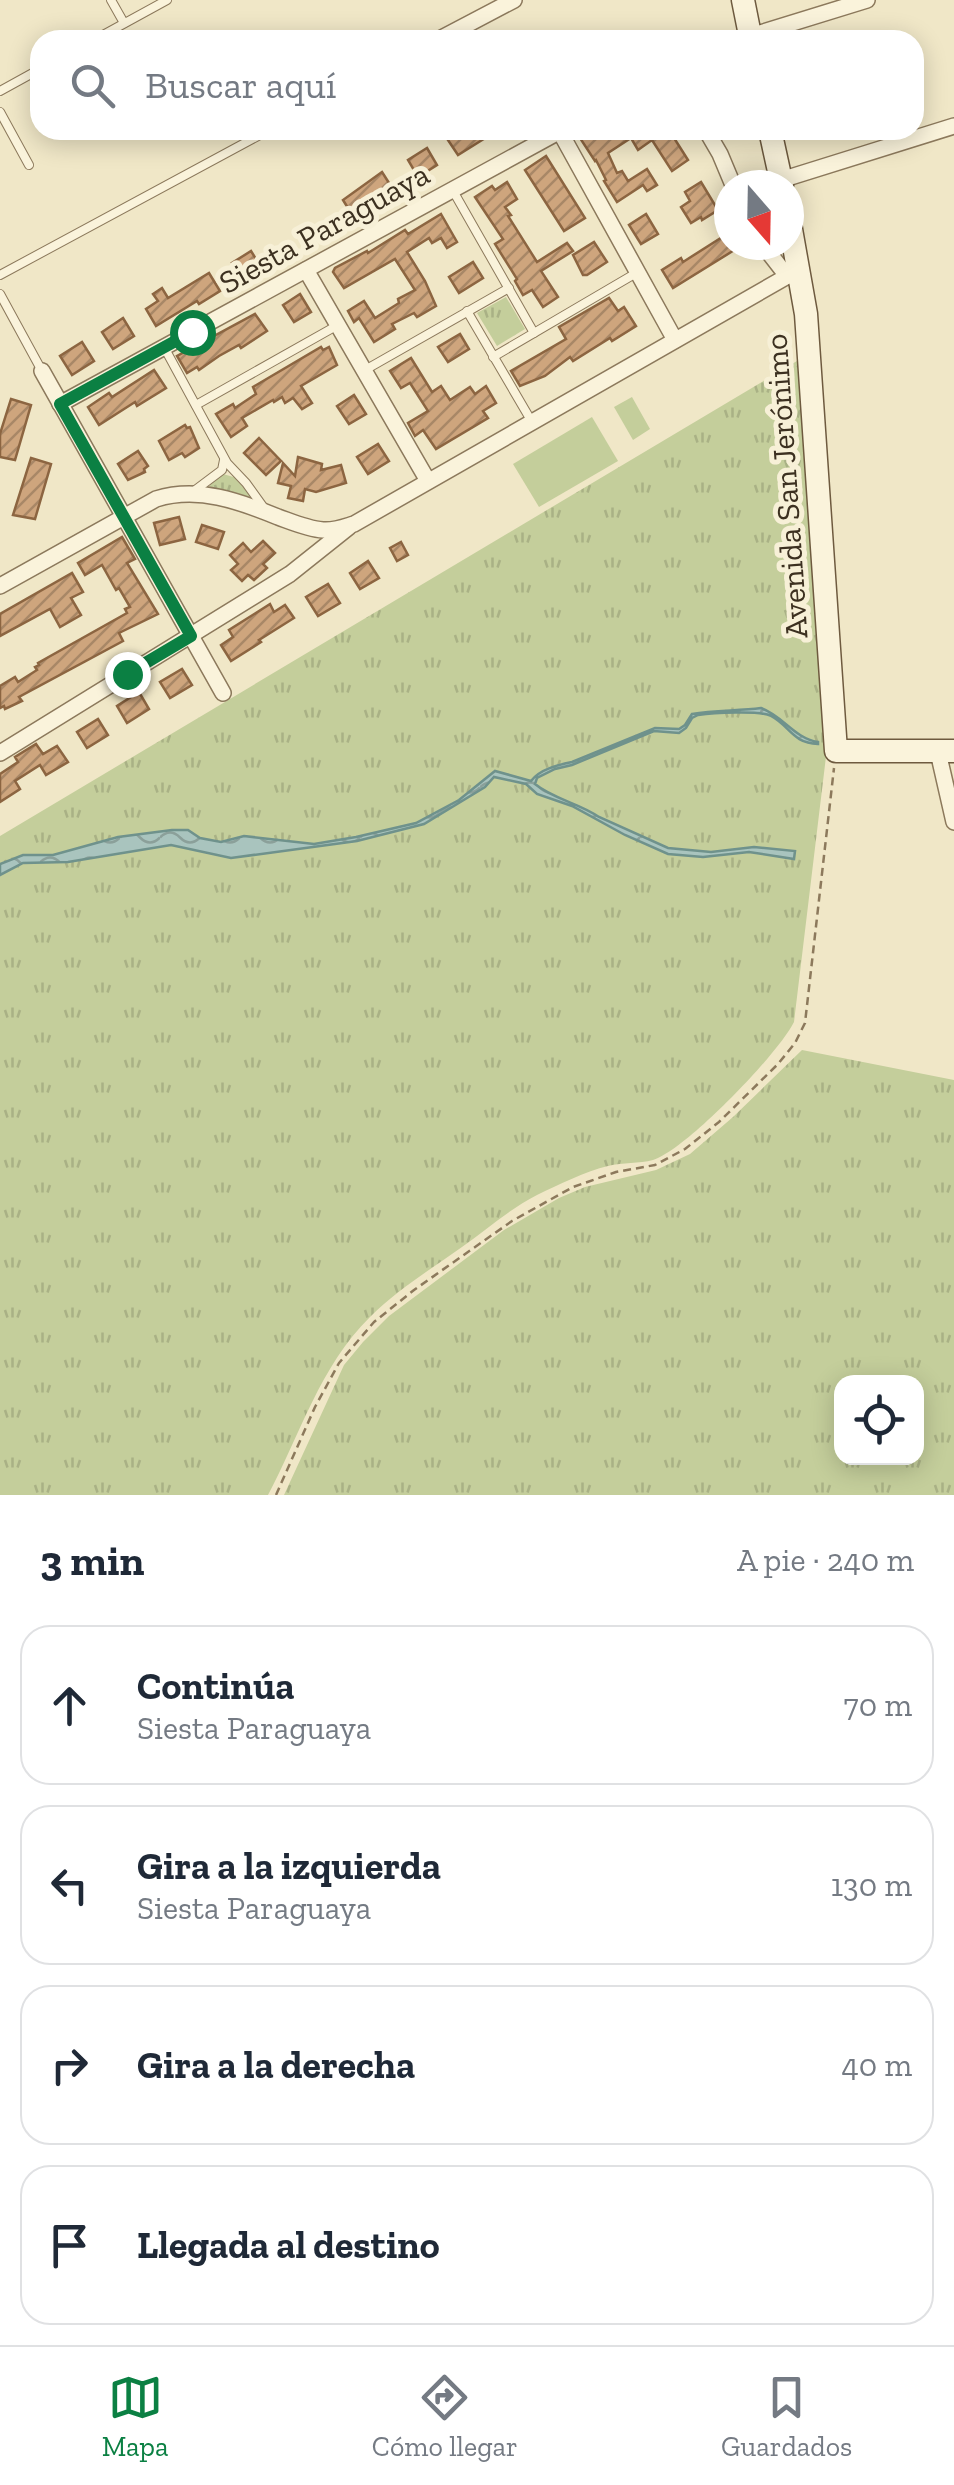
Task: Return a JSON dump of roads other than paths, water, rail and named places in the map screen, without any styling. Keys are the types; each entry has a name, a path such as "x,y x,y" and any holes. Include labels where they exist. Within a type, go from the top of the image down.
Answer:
{"street":[{"path":"458,30 514,0"},
{"path":"743,0 746,30"},
{"path":"772,30 868,0"},
{"path":"924,136 954,126"},
{"name":"Siesta Paraguaya","path":"60,404 542,140"},
{"path":"565,140 675,340"},
{"path":"712,140 727,170"},
{"path":"772,140 779,170"},
{"path":"804,175 911,140"},
{"path":"0,753 290,574 354,524 794,273 780,260"},
{"name":"Avenida San Jerónimo","path":"793,260 809,350 836,751 946,752"},
{"path":"306,270 428,482"},
{"path":"42,371 223,693"},
{"path":"0,586 156,499 186,494 214,496 325,530 354,524"},
{"path":"946,752 954,822"}],"lane":[{"path":"110,0 124,24"},
{"path":"113,30 167,0"},
{"path":"0,91 30,74"},
{"path":"0,112 29,165"},
{"path":"0,275 250,140"},
{"path":"452,190 534,333"},
{"path":"494,356 638,272"},
{"path":"364,370 508,288"},
{"path":"0,294 42,371"},
{"path":"467,312 532,422"},
{"path":"196,406 338,325"},
{"path":"164,347 223,456 268,513"},
{"path":"186,494 222,470 223,456"}],"water":[{"path":"761,708 818,744 802,741 765,714 698,715 679,733 654,731 555,769 537,778 535,784 668,848 711,852 754,847 795,851 794,859 749,852 703,857 668,854 572,806 537,794 526,784 494,777 485,787 424,824 357,841 231,858 171,845 68,862 23,863 0,875 0,864 23,855 53,855 118,837 172,830 188,830 200,838 221,842 244,836 314,844 356,837 416,823 459,800 495,771 531,781 550,768 655,728 679,729 692,714"}]}
